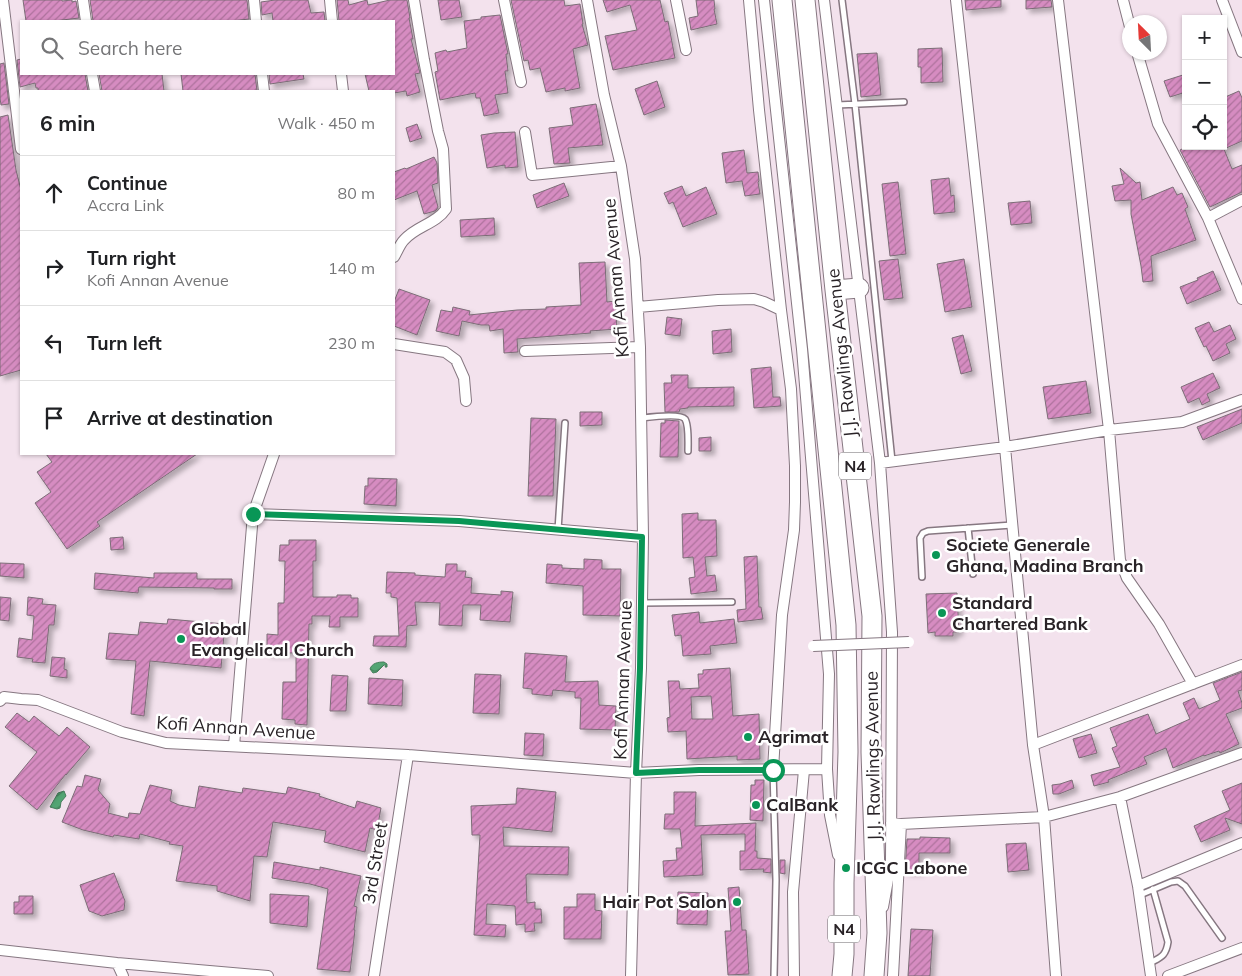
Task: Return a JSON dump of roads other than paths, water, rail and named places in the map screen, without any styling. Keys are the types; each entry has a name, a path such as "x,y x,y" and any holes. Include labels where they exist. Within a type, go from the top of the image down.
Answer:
{"highway":[{"name":"J.J. Rawlings Avenue","path":"782,0 797,303 846,625 848,752 842,976"},
{"name":"J.J. Rawlings Avenue","path":"805,0 835,290 872,616 872,752 877,933 874,976"},
{"path":"835,290 859,288"}],"street":[{"path":"2,0 20,141"},
{"path":"83,0 86,20"},
{"path":"254,0 256,20"},
{"path":"330,0 332,20"},
{"path":"395,255 404,240 437,219 446,209 443,149 414,0"},
{"path":"504,0 521,82"},
{"name":"Kofi Annan Avenue","path":"0,701 4,696 38,700 122,732 166,743 408,755 636,773 640,668 642,418 635,259 621,166 601,81 587,0"},
{"path":"676,0 686,50"},
{"path":"749,0 761,130 797,303 791,390 795,466 794,530 782,616 773,770"},
{"path":"764,0 802,349 828,674 830,815 844,883"},
{"path":"824,0 880,463 892,632 896,824 893,976"},
{"path":"956,0 1004,447 1033,745 1044,817 1056,976"},
{"path":"1058,0 1109,430 1120,560 1126,578 1159,624 1193,684"},
{"path":"1123,0 1127,15"},
{"path":"1222,0 1242,52"},
{"path":"1139,60 1158,124 1208,218 1242,299"},
{"path":"92,75 94,90"},
{"path":"262,75 264,90"},
{"path":"341,75 343,90"},
{"path":"526,132 532,175 621,166"},
{"path":"1208,218 1242,200"},
{"path":"638,307 754,299 764,302 797,303"},
{"path":"395,344 445,352 456,360 464,378 466,401"},
{"path":"525,351 640,347"},
{"path":"880,463 1004,447 1109,430 1182,422 1242,400"},
{"path":"234,746 253,514 274,455"},
{"path":"253,514 459,521 642,537"},
{"path":"813,646 909,642"},
{"path":"1033,745 1242,665"},
{"path":"896,824 1044,817 1120,797 1242,753"},
{"name":"3rd Street","path":"374,976 408,755"},
{"path":"631,976 636,773 699,770 828,769"},
{"path":"794,976 793,892 804,770"},
{"path":"1120,797 1138,890 1151,976"},
{"path":"877,933 891,863 896,824"},
{"path":"1138,890 1242,843"},
{"path":"1168,976 1242,948"},
{"path":"0,950 117,963 268,976"},
{"path":"117,963 123,976"}],"lane":[{"path":"842,0 855,104 892,461"},
{"path":"837,105 904,102"},
{"path":"642,418 683,417 688,427 688,451"},
{"path":"558,530 565,423"},
{"path":"922,577 920,538 923,533 928,531 1012,525"},
{"path":"968,528 973,574"},
{"path":"641,603 732,602"},
{"path":"773,770 776,880 774,976"},
{"path":"1138,890 1153,889 1178,881 1185,886 1222,938"},
{"path":"1149,963 1162,956 1167,950 1168,942 1153,889"}],"water":[{"path":"384,662 387,664 387,667 384,665 377,672 373,673 370,669 376,663"},
{"path":"64,791 66,796 61,802 60,808 50,807 58,793"}],"place":[{"name":"Societe Generale Ghana, Madina Branch","path":"936,555"},
{"name":"Standard Chartered Bank","path":"942,613"},
{"name":"Global Evangelical Church","path":"181,639"},
{"name":"Agrimat","path":"748,737"},
{"name":"CalBank","path":"756,805"},
{"name":"ICGC Labone","path":"846,868"},
{"name":"Hair Pot Salon","path":"737,902"}]}
